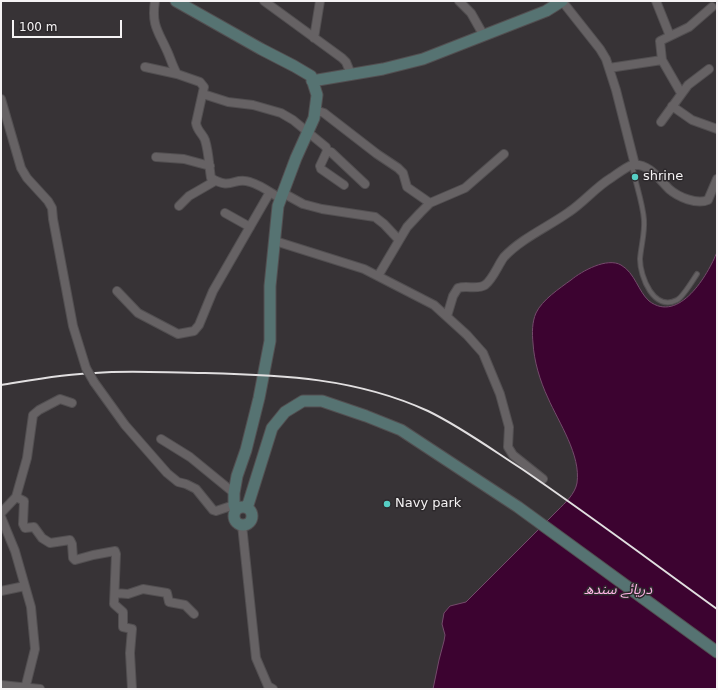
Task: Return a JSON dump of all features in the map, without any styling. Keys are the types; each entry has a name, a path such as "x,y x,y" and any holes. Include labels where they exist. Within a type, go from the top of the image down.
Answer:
{"main road":[{"path":"176,1 311,76 317,94 314,118 296,158 278,206 270,286 270,341 259,398 246,450 237,476 234,494 239,508 251,513 251,520 249,523 242,525 235,521 234,515 239,508 272,428 285,412 303,401 322,401 401,430 518,507 717,652"},
{"path":"312,81 383,69 423,59 546,11 562,1"}],"street":[{"path":"155,1 154,19 157,30 167,50 176,74"},
{"path":"265,1 346,62 351,74"},
{"path":"314,38 320,1"},
{"path":"459,1 471,14 484,36"},
{"path":"562,1 600,49 609,68 616,90 633,165"},
{"path":"656,1 670,36"},
{"path":"681,93 662,60 660,41 689,27 712,7"},
{"path":"609,68 662,60"},
{"path":"145,67 176,74 200,82 204,87 196,124 204,138 208,152 211,178 215,181 224,185 240,181 250,181 270,192 322,210 375,217 399,240"},
{"path":"660,122 681,93 693,81 709,69"},
{"path":"203,94 228,102 253,105 281,112 326,147 327,151 331,152 365,184"},
{"path":"1,99 21,168 27,178 48,201 52,208 73,326 86,368 94,382 125,425 167,473 178,482 196,489 213,510 216,511 239,508"},
{"path":"672,106 692,120 717,130"},
{"path":"314,110 324,114 398,168 403,173 407,187 430,203"},
{"path":"327,151 320,166 321,169 344,185"},
{"path":"378,276 407,227 430,203 455,194 465,188 504,154"},
{"path":"156,157 184,159 210,166"},
{"path":"447,316 453,296 458,288 465,286 478,287 485,285 504,258 521,244 570,211 601,184 633,165 644,167 653,172 669,189 692,201 704,202 708,200 717,179"},
{"path":"178,206 189,196 215,181"},
{"path":"117,291 138,313 178,334 194,331 199,325 213,291 270,192"},
{"path":"225,213 250,227"},
{"path":"275,241 364,269 434,305 447,316 483,353 500,394 509,427 508,444 510,451 543,478"},
{"path":"1,513 16,497 27,458 33,415 60,398 72,403"},
{"path":"161,439 190,457 234,494"},
{"path":"16,497 24,502 23,524 25,528 34,527 42,538 50,543 70,540 72,544 73,558 75,560 115,551 114,604 123,612 123,627 132,629 130,653 131,689 124,689"},
{"path":"1,517 15,551 31,607 35,649 26,688"},
{"path":"242,525 256,658 270,688"},
{"path":"1,591 25,586"},
{"path":"115,593 128,594 143,589 167,593 169,602 186,606 194,614"},
{"path":"1,685 40,689"}],"lane":[{"path":"633,165 644,219 640,260 647,288 656,298 668,302 679,300 697,274"}],"water":[{"name":"دریائے سندھ","path":"717,252 717,689 433,689 445,635 442,624 444,613 450,606 466,602 564,504 572,495 576,487 576,461 568,439 545,391 536,364 532,335 535,316 542,303 576,276 588,269 602,264 615,263 626,268 649,301 660,306 671,306 681,302 691,294 707,273"}],"railway":[{"path":"1,385 71,375 109,372 150,372 291,377 319,380 374,391 428,411 476,438 571,503 717,609"}],"place":[{"name":"shrine","path":"635,177"},
{"name":"Navy park","path":"387,504"}]}
